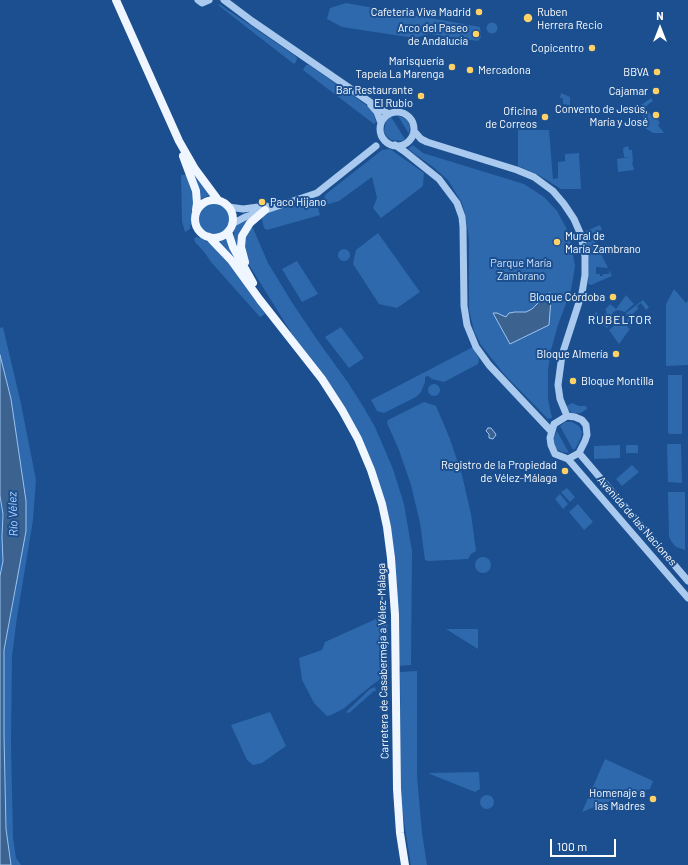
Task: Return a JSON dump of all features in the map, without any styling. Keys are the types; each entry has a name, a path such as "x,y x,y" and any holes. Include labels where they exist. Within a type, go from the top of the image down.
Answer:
{"main road":[{"path":"116,0 179,141 195,169 218,200"},
{"path":"179,141 196,191 197,203 194,216 196,227 199,232 209,237 216,238 222,236 230,228 232,212 224,202 211,199 205,201 196,210"},
{"path":"259,292 255,280 244,261 241,247 242,236 250,223 265,210"},
{"name":"Carretera de Casabermeja a Vélez-Málaga","path":"230,228 232,247 276,320"},
{"name":"Carretera de Casabermeja a Vélez-Málaga","path":"209,237 228,257 322,379 358,438 371,470 382,504 387,528 393,581 395,615 397,789 400,833 405,865"}],"street":[{"path":"198,0 202,3 209,0"},
{"path":"218,0 226,2 389,114"},
{"path":"366,99 377,112 381,123 380,131 384,139 404,151 439,179 457,203 462,217 463,227 464,306 467,325 476,347 489,365 551,431"},
{"path":"381,123 389,114 400,112 406,115 413,123 414,131 409,141 404,144 395,145"},
{"path":"414,131 421,139 438,146 518,170 534,178 553,191 574,219 581,235 585,256 585,275 582,293 562,355 558,386 560,400 566,416"},
{"path":"230,228 245,217 317,193 384,139"},
{"path":"229,207 254,208 303,198"},
{"path":"566,416 575,417 582,420 586,425 587,435 579,453 568,458 563,458 555,454 550,438 551,431 558,421 566,416"},
{"name":"Avenida de las Naciones","path":"579,453 688,580"},
{"name":"Avenida de las Naciones","path":"568,458 688,598"}],"green space":[{"path":"346,3 480,27 481,37 478,41 429,34 414,38 342,27 327,19 330,8"},
{"path":"219,4 294,55 297,58 296,62 294,64 218,5"},
{"path":"490,23 494,23 496,24 496,32 490,33 487,30 487,26"},
{"path":"306,65 309,65 369,107 373,112 376,122 374,124 303,70"},
{"path":"561,93 570,97 570,105 563,104 563,98 560,98"},
{"path":"651,98 653,101 646,106 646,109 654,118 656,117 660,123 658,125 664,133 653,133 645,128 641,105"},
{"path":"398,116 408,121 410,126 409,134"},
{"path":"391,117 405,139 402,141 391,140 384,132 386,121"},
{"path":"518,130 549,130 553,179 558,178 558,162 565,161 565,154 579,153 581,189 561,189 537,174 518,166"},
{"name":"Parque María Zambrano","path":"413,145 423,153 524,184 544,197 557,211 569,233 575,266 571,290 558,325 551,350 548,370 548,399 552,418 548,419 504,374 481,345 474,331 469,310 469,239 462,203 448,180 408,149"},
{"path":"628,146 629,150 632,150 634,170 618,172 617,159 629,157 624,157 623,148"},
{"path":"390,149 424,173 423,186 381,218 373,208 377,198 372,177 339,201 325,205 324,198 326,194 382,150"},
{"path":"191,167 210,195 201,199"},
{"path":"181,175 186,175 194,200 190,229 185,232 182,221"},
{"path":"311,201 317,204 320,215 267,230 264,228 262,219 265,213"},
{"path":"211,202 217,202 227,209 230,218 229,224 223,231 217,234 211,234 201,227 198,221 198,215 205,205"},
{"path":"246,218 248,220 239,236 238,247 234,239 234,230 236,225"},
{"path":"600,225 602,230 587,235 585,233 586,231"},
{"path":"248,228 253,228 268,263 293,304 364,408 375,427 393,469 404,504 412,551 411,665 398,666 396,579 370,458 353,422 340,400 294,337 246,260 243,239"},
{"path":"378,233 420,292 397,308 379,304 353,264 356,250"},
{"path":"196,237 201,238 218,249 231,263 265,314 260,317 195,242 194,239"},
{"path":"227,238 237,262 218,241"},
{"path":"593,238 608,268 596,267 596,274 603,276 603,274 609,274 609,270 612,276 591,285 588,284 589,261 585,241"},
{"path":"342,249 346,249 350,255 346,261 342,261 338,257 338,253"},
{"path":"297,261 318,294 302,302 282,269"},
{"path":"674,289 686,303 688,301 688,365 666,366 666,304"},
{"path":"626,295 634,304 625,312 618,310 613,312 611,318 612,323 607,328 593,317 596,312 602,317 607,312 605,310 610,304 616,309"},
{"path":"643,300 649,307 646,310 641,303 637,306 638,309 630,316 632,324 631,327 626,323 628,318 626,313"},
{"path":"625,324 630,329 619,344 609,330 615,325 619,326"},
{"path":"3,327 21,404 36,480 33,520 12,656 11,743 13,837 16,858 21,865 11,865 6,829 4,650 15,592 21,466 11,399 0,355 0,328"},
{"path":"341,327 364,358 349,368 325,337"},
{"path":"473,347 479,359 478,364 444,382 432,379 428,376 425,377 425,382 421,392 416,397 384,413 377,411 371,400"},
{"path":"668,375 682,375 682,434 668,433"},
{"path":"432,384 436,384 440,390 436,396 432,396 428,392 428,388"},
{"path":"424,402 436,406 450,439 462,475 471,514 476,551 471,554 468,559 425,560 420,523 411,485 399,450 387,423 388,420"},
{"path":"572,403 579,406 586,406 587,409 581,413 572,413 565,407"},
{"path":"565,422 572,422 579,426 582,432 581,438 573,450 560,426"},
{"path":"557,431 569,453 558,450 554,445 554,438"},
{"path":"668,444 681,444 682,483 668,482"},
{"path":"620,445 620,458 594,459 594,446"},
{"path":"626,445 638,445 638,453 626,453"},
{"path":"632,465 639,472 622,486 616,479"},
{"path":"567,488 575,497 570,502 561,492"},
{"path":"668,492 685,492 685,550 676,547 669,536"},
{"path":"560,494 568,504 563,509 555,499"},
{"path":"0,496 3,514 3,561 0,576"},
{"path":"578,504 593,522 584,530 569,512"},
{"path":"483,557 490,562 491,565 486,572 483,573 476,568 475,565 480,558"},
{"path":"387,614 389,673 343,709 327,716 314,703 302,680 299,658 322,650 325,642"},
{"path":"446,629 478,629 478,649"},
{"path":"417,671 417,776 422,833 427,865 411,865 401,804 400,672"},
{"path":"375,687 376,691 374,691 349,713 346,712 370,689"},
{"path":"270,712 286,746 262,763 253,765 247,760 231,725"},
{"path":"605,759 653,781 650,789 645,790 643,796 620,798 582,812"},
{"path":"479,772 480,789 475,792 429,773"},
{"path":"484,795 490,795 494,799 494,805 490,809 484,809 480,805 480,799"}],"water":[{"path":"550,293 549,325 510,344 493,313 506,317 509,313 526,312 532,309"},
{"name":"Río Vélez","path":"0,355 11,399 26,501 26,531 4,650 6,829 11,865 0,865 0,576 3,561 3,514 0,496"},
{"path":"488,428 491,428 496,435 493,439 489,438 489,434 486,431"}],"place":[{"name":"Cafeteria Viva Madrid","path":"479,12"},
{"name":"Ruben Herrera Recio","path":"528,18"},
{"name":"Arco del Paseo de Andalucía","path":"476,34"},
{"name":"Copicentro","path":"592,48"},
{"name":"Marisquería Tapeía La Marenga","path":"452,67"},
{"name":"Mercadona","path":"470,70"},
{"name":"BBVA","path":"657,72"},
{"name":"Cajamar","path":"656,91"},
{"name":"Bar Restaurante El Rubio","path":"421,96"},
{"name":"Convento de Jesús, María y José","path":"656,115"},
{"name":"Oficina de Correos","path":"545,117"},
{"name":"Paco Hijano","path":"262,202"},
{"name":"Mural de María Zambrano","path":"557,242"},
{"name":"Bloque Córdoba","path":"613,297"},
{"name":"Bloque Almería","path":"616,354"},
{"name":"Bloque Montilla","path":"573,381"},
{"name":"Registro de la Propiedad de Vélez-Málaga","path":"565,471"},
{"name":"Homenaje a las Madres","path":"653,799"}],"district":[{"name":"RUBELTOR","path":"620,320"}]}
